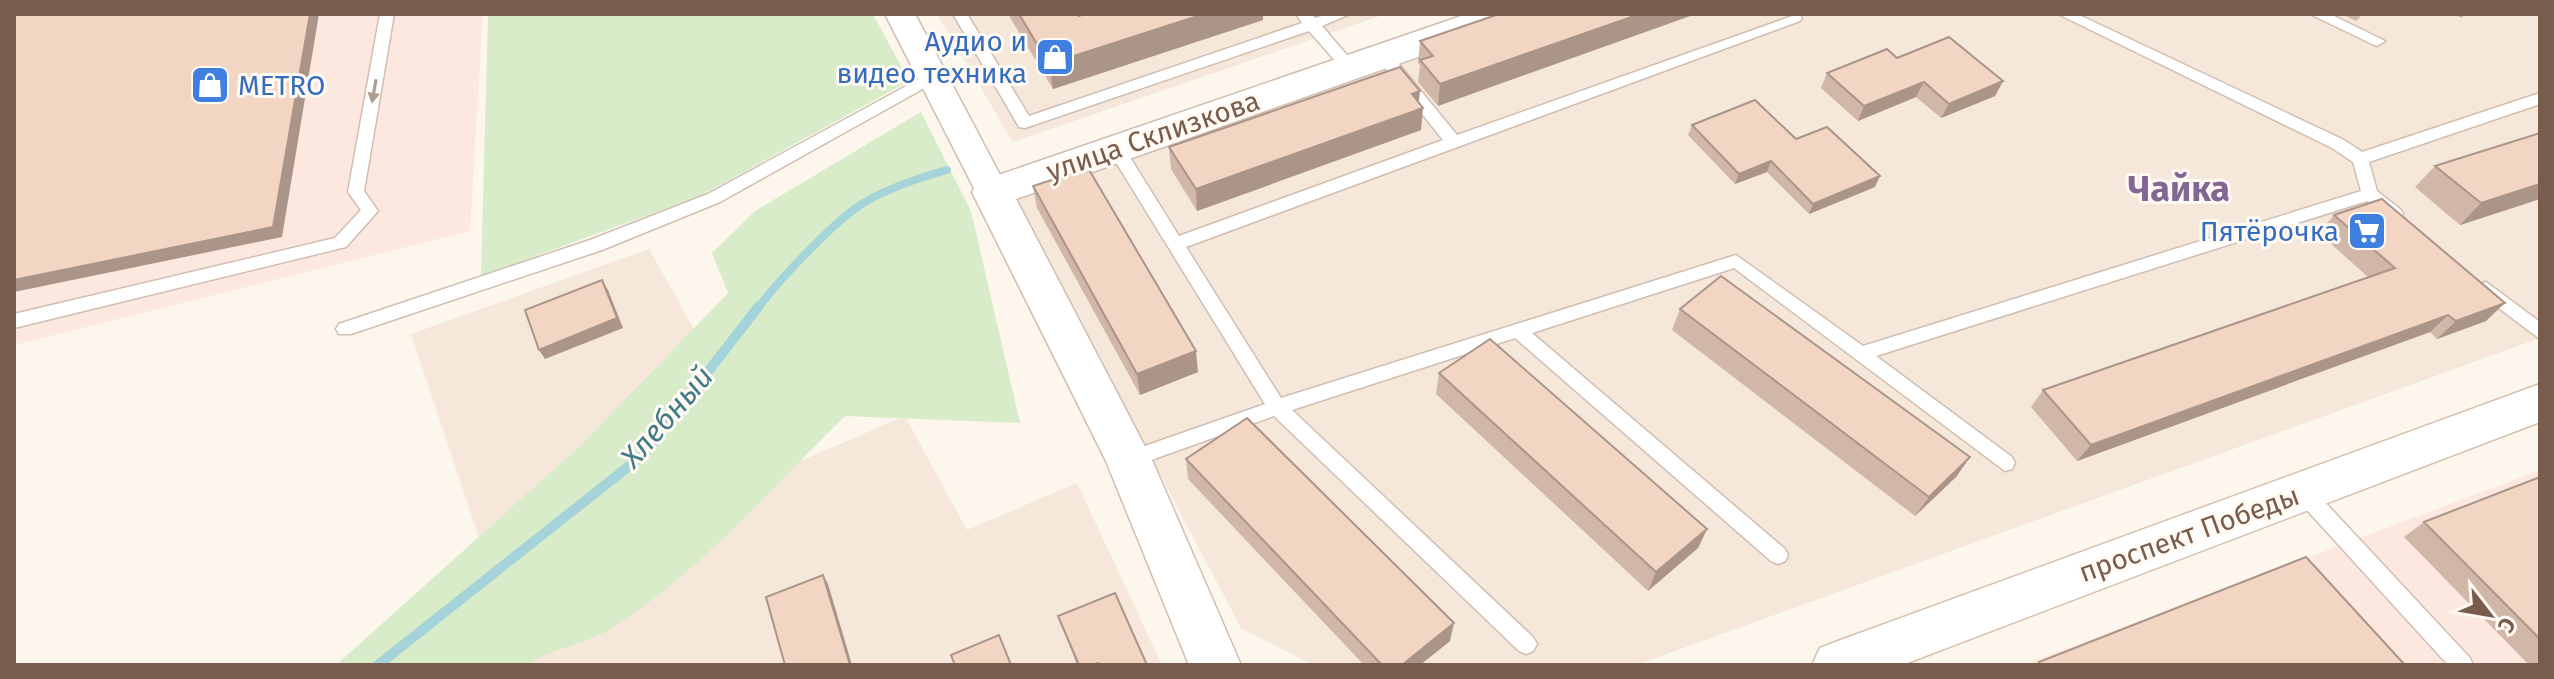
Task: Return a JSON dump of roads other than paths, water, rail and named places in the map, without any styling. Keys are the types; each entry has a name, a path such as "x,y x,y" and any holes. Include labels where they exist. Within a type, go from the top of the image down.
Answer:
{"street":[{"path":"900,14 1129,460 1215,660"},
{"name":"улица Склизкова","path":"992,192 1504,14"},
{"name":"проспект Победы","path":"1838,665 1904,654 2302,491 2540,403"}],"lane":[{"path":"14,321 340,243 370,211 356,192 387,14"},
{"path":"960,14 1025,123 1307,19 1343,14"},
{"path":"2065,14 2306,127 2360,159 2370,194 2407,223"},
{"path":"2317,14 2377,41"},
{"path":"1175,244 1795,18"},
{"path":"1307,19 1367,62 1453,141"},
{"path":"345,329 596,245 714,198 932,77"},
{"path":"2360,159 2540,98"},
{"path":"1115,147 1277,407 1526,644"},
{"path":"1861,354 2370,194"},
{"path":"1129,460 1277,407 1736,261 2005,463"},
{"path":"2467,273 2540,332"},
{"path":"1517,330 1778,555"},
{"path":"2302,491 2462,665"}],"waterway":[{"name":"Хлебный","path":"758,308 808,251 853,210 895,187 947,170"},
{"name":"Хлебный","path":"378,665 643,455 759,306"}],"place":[{"name":"Аудио и видео техника","path":"1055,57"},
{"name":"METRO","path":"210,85"},
{"name":"Пятёрочка","path":"2367,231"}],"district":[{"name":"Чайка","path":"2179,189"}]}
